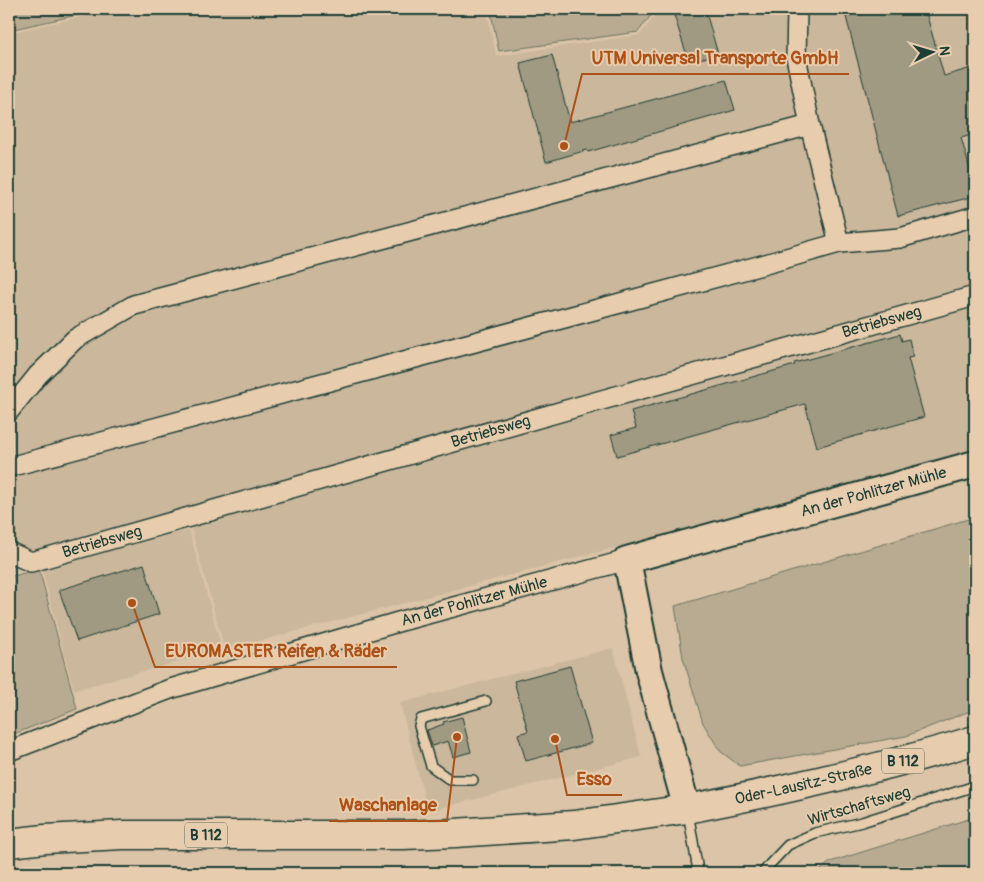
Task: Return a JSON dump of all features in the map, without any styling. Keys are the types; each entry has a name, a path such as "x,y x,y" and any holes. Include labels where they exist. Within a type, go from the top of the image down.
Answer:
{"main road":[{"name":"An der Pohlitzer Mühle","path":"627,560 975,464"},
{"path":"627,560 649,672 687,809"},
{"name":"Oder-Lausitz-Straße","path":"687,809 831,779 975,740"},
{"name":"B 112","path":"9,843 122,835 403,835 456,833 574,825 687,809"}],"street":[{"path":"796,9 796,57 838,243"},
{"path":"9,411 38,375 75,338 134,305 810,125"},
{"path":"9,467 838,243 900,238 975,216"},
{"name":"Betriebsweg","path":"9,552 31,562 975,296"},
{"name":"An der Pohlitzer Mühle","path":"9,750 170,689 398,622 627,560"}],"lane":[{"path":"473,780 450,780 432,766 419,726 421,719 486,701"},
{"name":"Wirtschaftsweg","path":"763,873 788,845 815,833 862,822 975,786"},
{"path":"687,809 698,871 700,873"}],"shaded area":[{"path":"9,9 105,9 9,30"},
{"path":"117,9 486,9 496,56 640,35 659,9 975,9 975,453 225,650 190,524 9,572 9,33"},
{"path":"490,9 656,9 638,32 499,51"},
{"path":"975,517 975,709 906,736 740,766 720,751 703,723 683,658 675,606"},
{"path":"189,530 222,650 74,690 42,569"},
{"path":"39,569 77,709 9,736 9,577"},
{"path":"613,648 641,757 428,811 400,703"},
{"path":"975,817 975,873 817,873 830,862"}],"building":[{"path":"672,9 705,9 718,54 689,62"},
{"path":"844,9 925,9 944,76 975,67 975,134 961,138 975,187 975,196 898,216"},
{"path":"552,55 570,122 726,80 735,110 546,162 520,63"},
{"path":"900,334 902,341 909,339 913,357 908,358 924,417 817,447 805,404 617,456 611,435 636,428 631,411"},
{"path":"144,564 159,614 77,641 59,590"},
{"path":"570,666 592,743 526,761 518,734 528,731 514,681"},
{"path":"462,717 471,752 453,757 448,741 432,746 427,730 444,724 443,722"}],"place":[{"name":"UTM Universal Transporte GmbH","path":"564,146"},
{"name":"EUROMASTER Reifen & Räder","path":"132,603"},
{"name":"Waschanlage","path":"457,737"},
{"name":"Esso","path":"555,739"}]}
